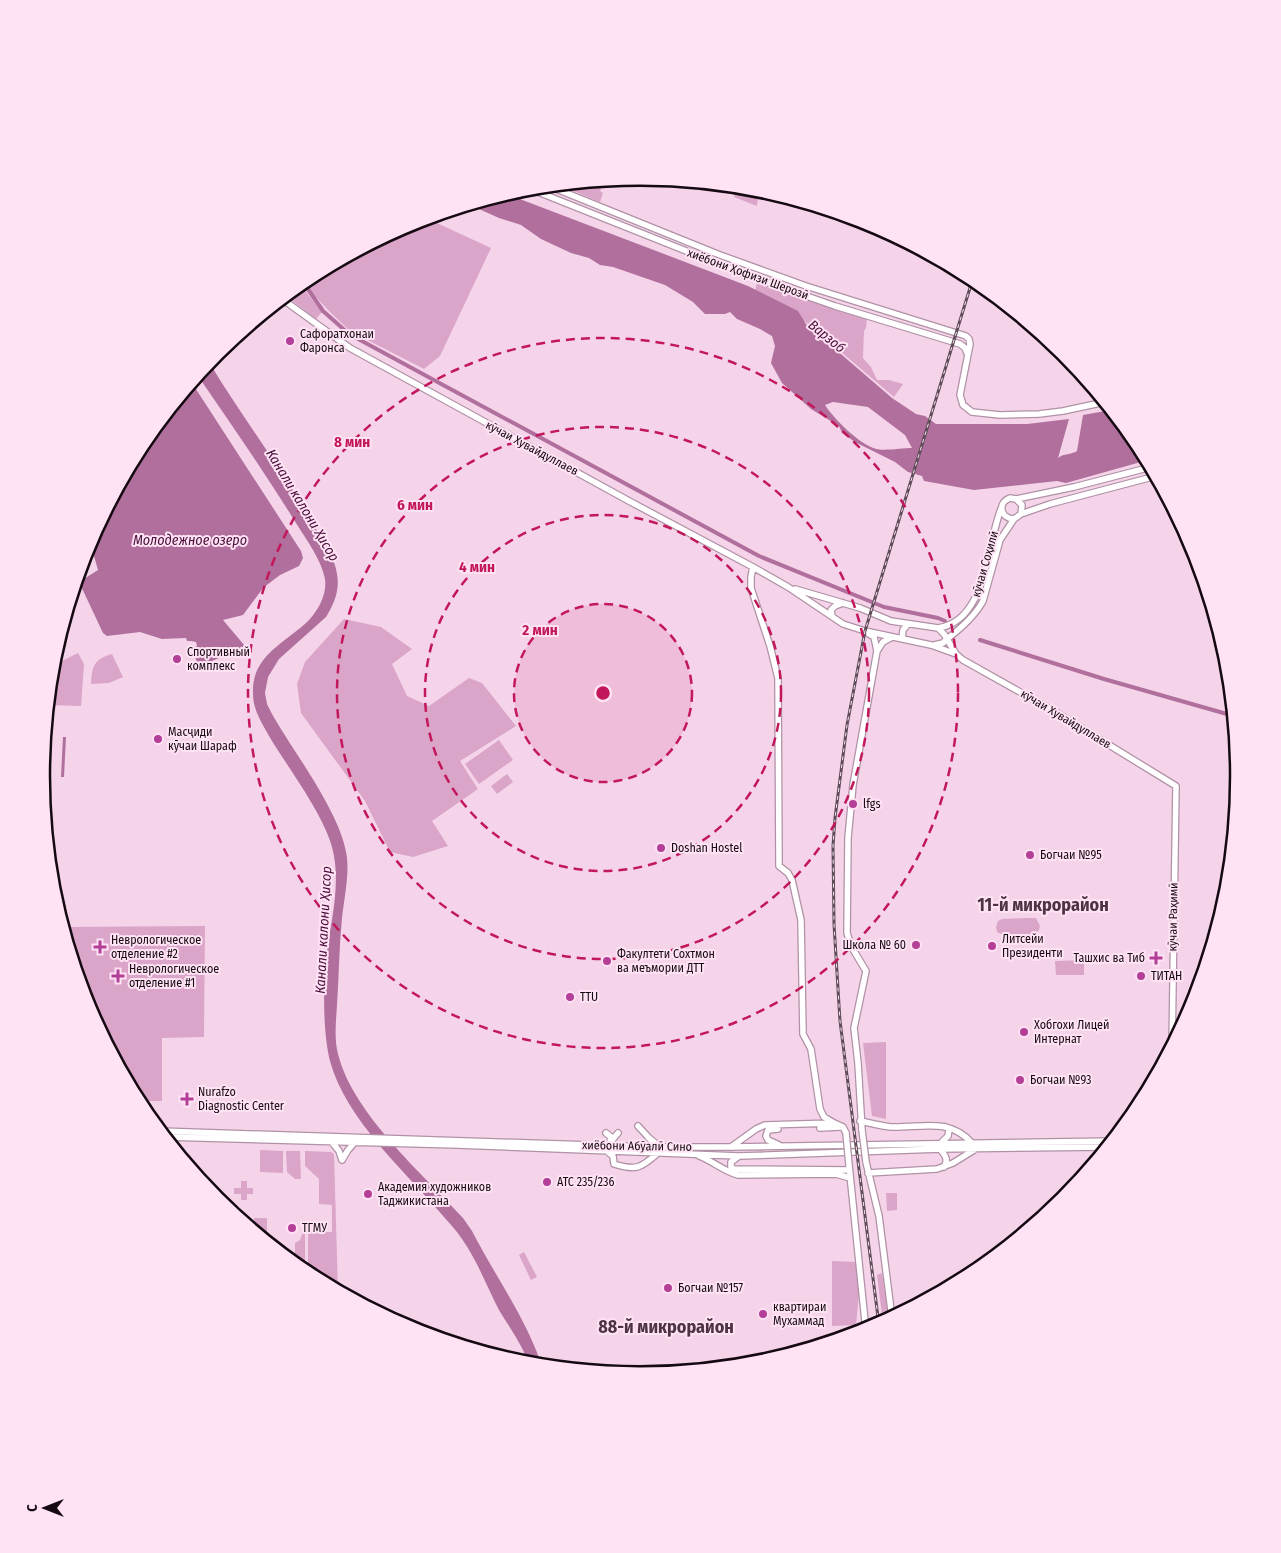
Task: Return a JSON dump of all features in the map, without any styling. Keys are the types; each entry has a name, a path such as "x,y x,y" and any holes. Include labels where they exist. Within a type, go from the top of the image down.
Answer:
{"main road":[{"name":"хиёбони Ҳофизи Шерозӣ","path":"562,191 732,259 812,288 966,336 970,343 960,395 963,405 972,412 1000,415 1039,414 1098,404"},
{"name":"хиёбони Ҳофизи Шерозӣ","path":"543,194 722,266 863,314 960,344 965,348 967,355"},
{"name":"кӯчаи Хувайдуллаев","path":"288,303 350,348 753,567 788,587 843,624 956,654"},
{"path":"863,314 866,305"},
{"path":"1001,509 1006,500 1010,498 1016,499 1144,469"},
{"name":"кӯчаи Соҳилӣ","path":"947,639 957,631 983,601 1000,540 1014,519 1021,514 1050,504 1150,478"},
{"path":"1098,481 1101,491"},
{"path":"1016,499 1022,506 1021,514"},
{"name":"кӯчаи Соҳилӣ","path":"1001,509 1005,517 1014,519"},
{"name":"кӯчаи Соҳилӣ","path":"938,628 948,627 957,622 974,602 1001,509"},
{"path":"753,567 751,588 770,646 778,678 779,866 788,873 792,880 801,920 803,1034 811,1049 820,1109 824,1117 844,1130 865,1322"},
{"name":"кӯчаи Хувайдуллаев","path":"788,587 843,603 891,621 938,628 944,634 956,654 963,660 1043,705 1176,786"},
{"path":"832,616 832,610 835,606 843,603"},
{"path":"902,639 902,630 908,624"},
{"path":"866,631 874,637 877,651 853,785 848,838 847,934 851,946 866,971 854,1028 858,1063 860,1121 868,1173 879,1216 891,1311"},
{"path":"877,651 883,642 892,637"},
{"path":"931,646 943,643 947,639"},
{"name":"кӯчаи Раҳимӣ","path":"1172,1033 1176,786"},
{"path":"818,1124 824,1117"},
{"path":"860,1121 890,1127 946,1127 958,1130 972,1143"},
{"path":"731,1147 756,1128 766,1125 834,1123"},
{"path":"605,1148 612,1154 614,1164 628,1168 640,1167 659,1150 638,1126"},
{"path":"942,1168 946,1158 940,1146 948,1136 949,1130 946,1127"},
{"path":"781,1146 768,1140 766,1136 768,1130 844,1130"},
{"name":"хиёбони Абӯалӣ Сино","path":"169,1131 659,1150 739,1156 972,1143 1105,1141"},
{"path":"605,1148 611,1138 606,1133"},
{"path":"605,1148 618,1133"},
{"name":"хиёбони Абӯалӣ Сино","path":"173,1137 358,1140"},
{"path":"331,1141 339,1151 342,1160 348,1150 358,1140"},
{"name":"хиёбони Абӯалӣ Сино","path":"659,1150 781,1146 940,1146 975,1149 1100,1147"},
{"path":"868,1173 942,1168 975,1149"},
{"path":"694,1154 711,1160 723,1170 738,1175 836,1174 850,1178"},
{"path":"739,1156 731,1162 730,1165 734,1169 849,1167"}],"shaded area":[{"path":"602,187 600,191 603,193 600,202 571,190"},
{"path":"735,194 758,197 757,206 734,197"},
{"path":"436,223 491,248 440,356 424,369 350,331 309,288 345,265 379,247"},
{"path":"757,282 867,319 864,331 863,358 871,367 877,380 889,380 903,384 894,397 794,312 755,291"},
{"path":"305,291 322,312 316,319 292,300"},
{"path":"344,619 381,627 412,649 392,664 407,696 429,706 469,678 482,683 516,726 460,761 478,789 432,821 448,846 413,857 390,852 365,801 301,713 297,684 305,662"},
{"path":"78,653 84,664 81,706 54,705 61,662"},
{"path":"112,654 123,677 109,683 91,684 95,664 101,658"},
{"path":"499,740 513,760 479,784 465,764"},
{"path":"507,774 513,782 497,794 491,786"},
{"path":"1036,918 1040,926 1036,934 1001,934 997,932 998,921 1002,919"},
{"path":"205,926 204,1037 162,1038 162,1101 147,1101 129,1072 95,1002 81,966 70,927"},
{"path":"1084,960 1084,975 1056,975 1055,961"},
{"path":"886,1042 886,1119 872,1116 863,1043"},
{"path":"260,1150 283,1151 283,1173 260,1172"},
{"path":"286,1151 300,1151 301,1179 295,1179 287,1172"},
{"path":"305,1151 331,1152 334,1154 338,1283 308,1264 308,1232 332,1232 332,1205 319,1204 319,1179 305,1166"},
{"path":"241,1181 247,1181 247,1188 253,1188 253,1194 247,1194 247,1200 241,1200 241,1194 234,1194 234,1188 241,1188"},
{"path":"886,1193 897,1193 897,1210 887,1211"},
{"path":"254,1218 267,1218 267,1233 254,1222"},
{"path":"303,1232 305,1232 305,1262 295,1255 295,1243 300,1240"},
{"path":"524,1252 537,1277 531,1280 519,1255"},
{"path":"832,1261 856,1262 859,1294 856,1325 832,1326"},
{"path":"882,1273 888,1312 882,1315 877,1275"}],"water":[{"path":"519,199 748,286 798,311 806,324 892,398 916,414 925,416 936,424 1027,424 1069,419 1058,458 1077,451 1083,415 1104,411 1140,462 1066,483 1057,481 974,490 924,481 922,476 908,472 895,462 855,442 842,433 839,426 811,409 782,383 771,363 775,346 772,336 737,319 730,312 725,314 705,314 693,302 665,285 613,267 600,265 589,258 571,253 541,239 521,225 479,209","holes":["833,402 868,407 905,435 912,448 876,449 862,442 848,430 834,417 825,405"]},
{"path":"214,369 304,508 329,551 337,574 338,586 336,597 326,617 279,659 268,677 265,693 267,704 272,714 327,803 343,841 347,858 336,1024 338,1054 346,1076 358,1099 373,1120 409,1162 463,1218 472,1231 528,1331 539,1358 525,1356 520,1343 499,1310 477,1265 460,1236 378,1144 363,1124 349,1104 338,1083 330,1061 325,1024 324,983 334,908 336,869 334,856 331,842 316,811 269,736 256,711 253,694 254,681 258,669 264,660 309,620 316,611 322,601 325,579 317,557 309,543 202,382"},
{"name":"Молодежное озеро","path":"196,389 301,551 303,558 299,566 280,575 263,588 243,615 223,620 245,646 199,667 192,649 197,646 196,642 187,641 186,638 162,639 140,632 107,636 103,633 81,587 84,579 98,570 94,555 129,481 172,417"},
{"path":"63,737 66,737 64,777 61,777"}],"waterway":[{"path":"308,289 323,311 349,334 759,556 884,607 945,621"},
{"path":"980,640 1104,679 1228,714"}],"railway":[{"path":"878,1317 840,1021 834,924 833,846 835,818 847,725 865,631 970,287"}],"place":[{"name":"Сафоратхонаи Фаронса","path":"290,341"},
{"name":"Спортивный комплекс","path":"177,659"},
{"name":"Масҷиди кӯчаи Шараф","path":"158,739"},
{"name":"lfgs","path":"853,804"},
{"name":"Doshan Hostel","path":"661,848"},
{"name":"Богчаи №95","path":"1030,855"},
{"name":"Школа № 60","path":"916,945"},
{"name":"Литсейи Президенти","path":"992,946"},
{"name":"Неврологическое отделение #2","path":"100,947"},
{"name":"Ташхис ва Тиб","path":"1156,958"},
{"name":"Факултети Сохтмон ва меъмории ДТТ","path":"607,961"},
{"name":"Неврологическое отделение #1","path":"118,976"},
{"name":"ТИТАН","path":"1141,976"},
{"name":"TTU","path":"570,997"},
{"name":"Хобгохи Лицей Интернат","path":"1024,1032"},
{"name":"Богчаи №93","path":"1020,1080"},
{"name":"Nurafzo Diagnostic Center","path":"187,1099"},
{"name":"АТС 235/236","path":"547,1182"},
{"name":"Академия художников Таджикистана","path":"368,1194"},
{"name":"ТГМУ","path":"292,1228"},
{"name":"Богчаи №157","path":"668,1288"},
{"name":"квартираи Мухаммад","path":"763,1314"}],"district":[{"name":"11-й микрорайон","path":"1043,905"},
{"name":"88-й микрорайон","path":"666,1327"}],"water label":[{"name":"Варзоб","path":"827,336"},
{"name":"Канали калони Ҳисор","path":"303,505"},
{"name":"Канали калони Ҳисор","path":"323,930"}]}
